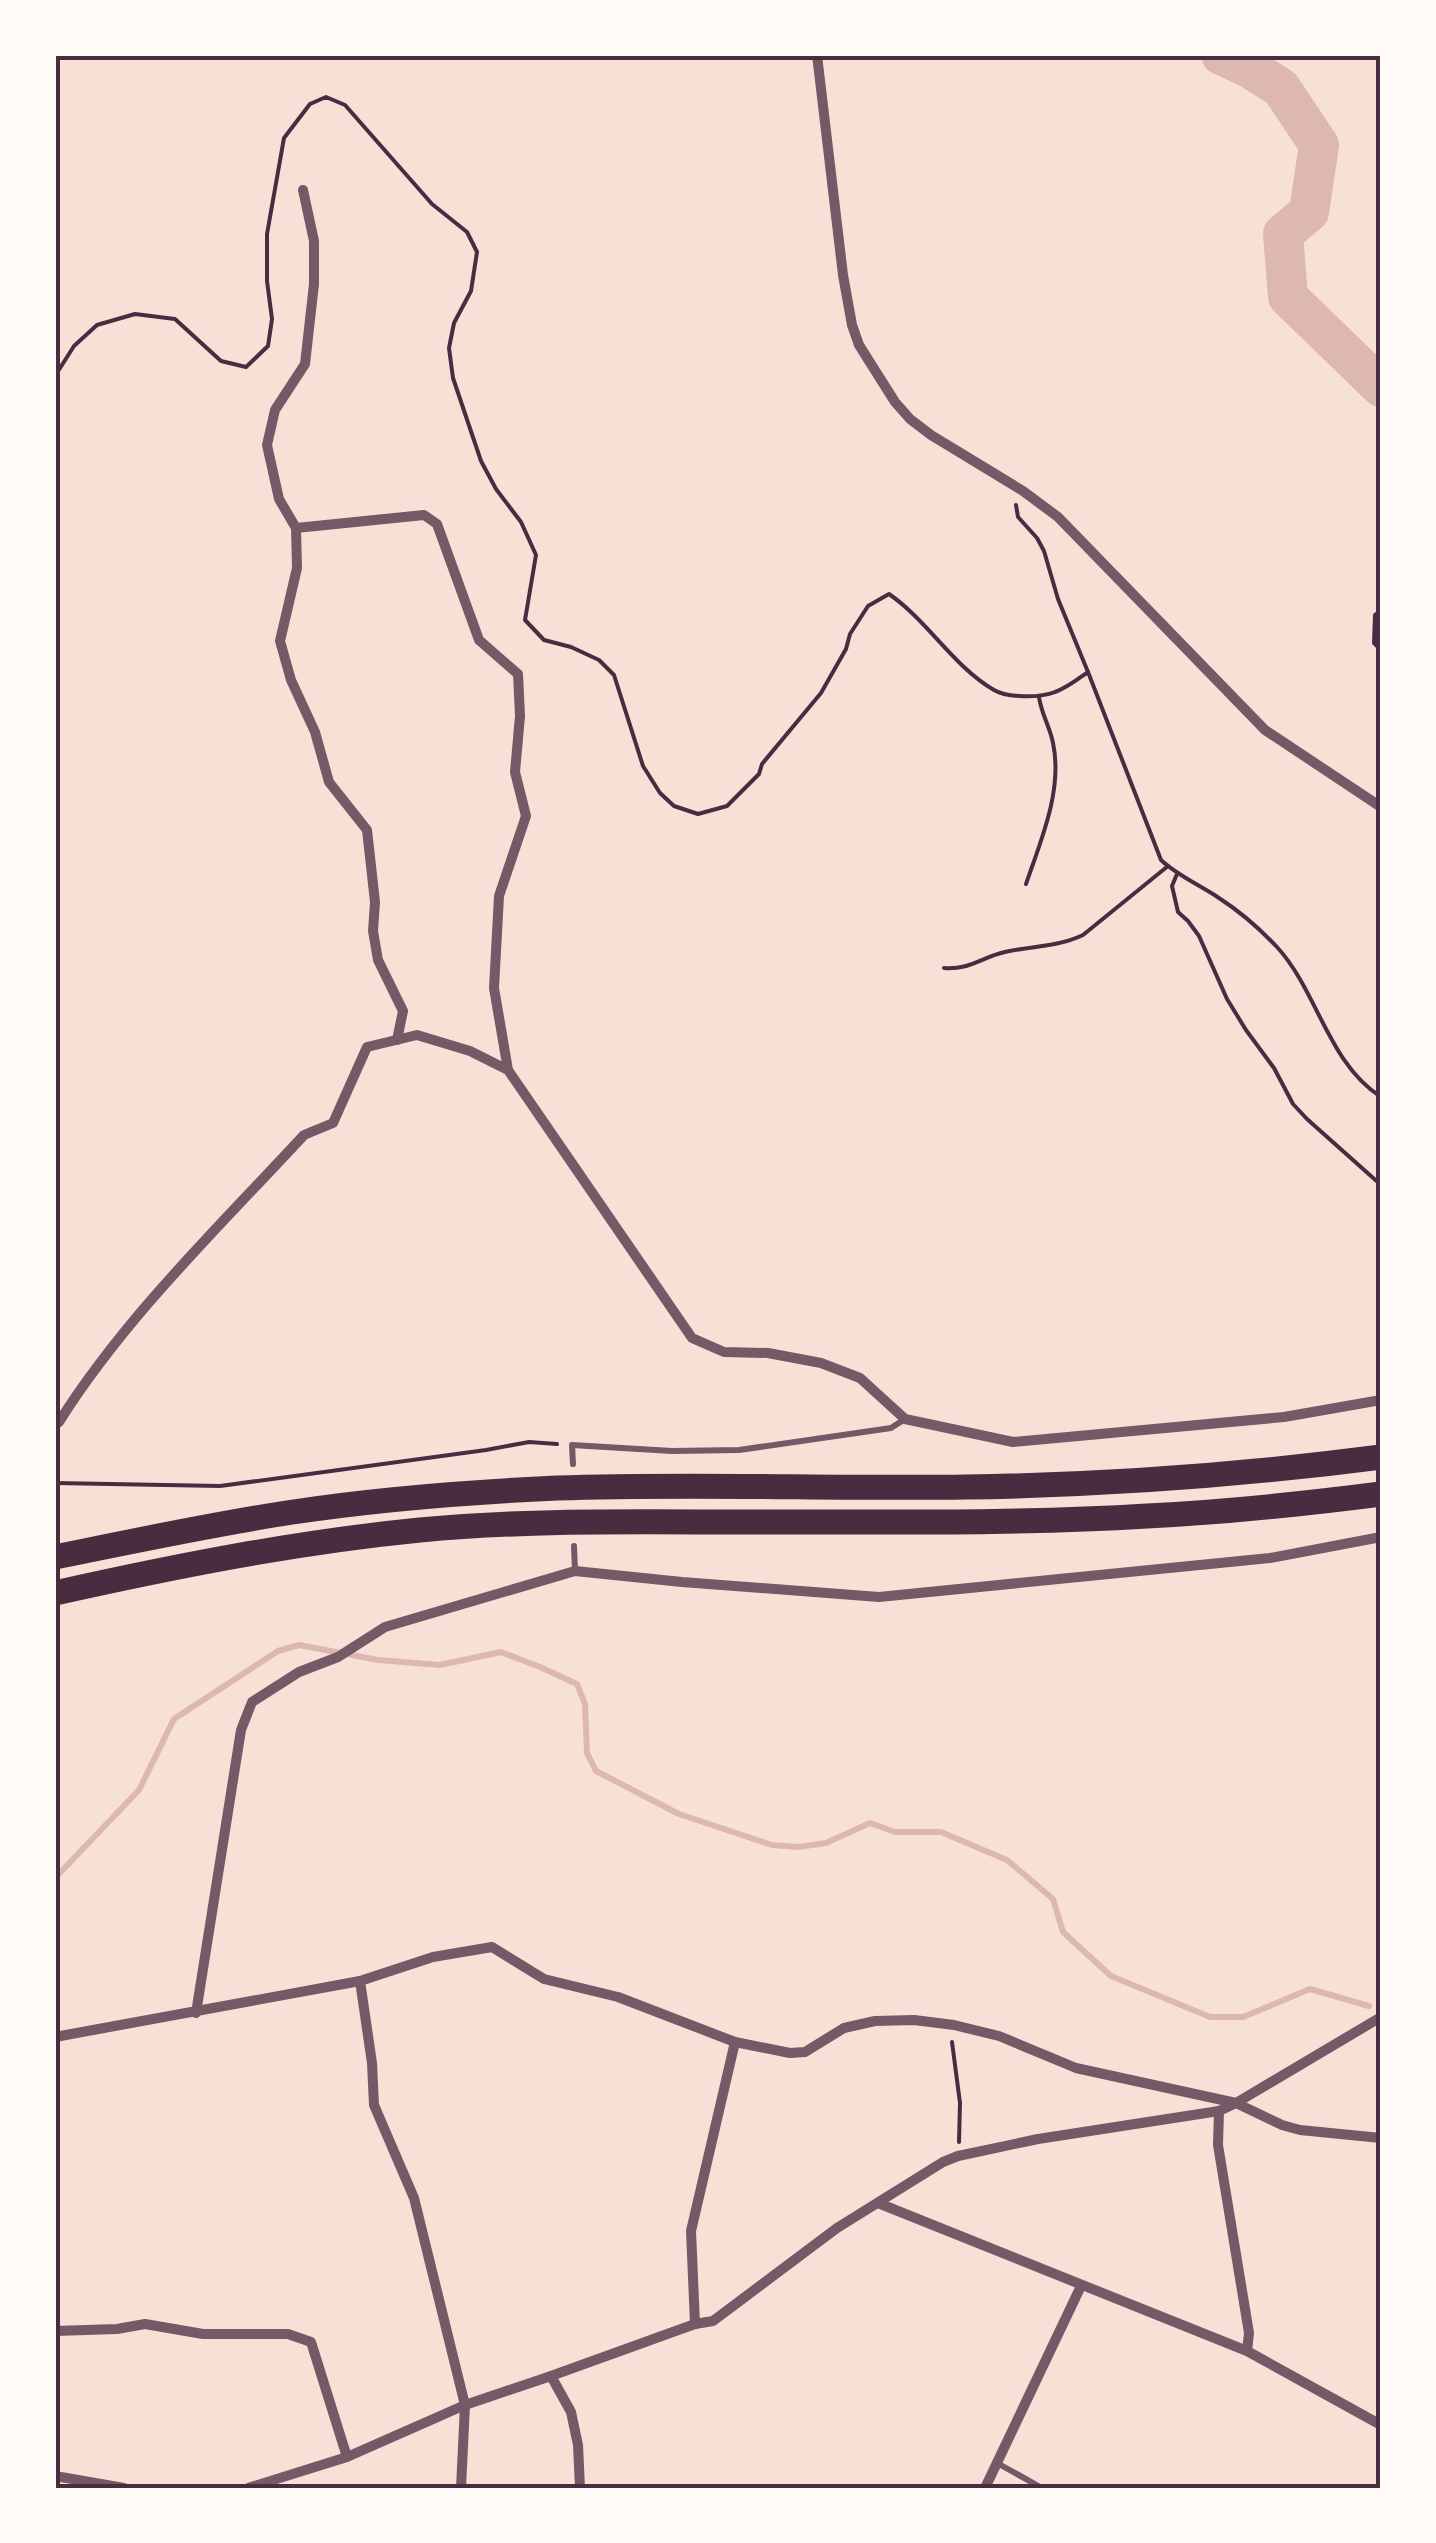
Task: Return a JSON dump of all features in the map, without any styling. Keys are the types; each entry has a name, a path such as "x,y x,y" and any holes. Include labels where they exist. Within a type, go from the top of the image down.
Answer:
{"highway":[{"path":"55,1558 277,1515 416,1497 558,1488 968,1487 1146,1480 1381,1457"},
{"path":"55,1593 176,1566 420,1530 556,1522 949,1522 1144,1516 1280,1507 1381,1494"}],"street":[{"path":"817,55 852,325 895,402 931,435 1058,517 1265,730 1381,807"},
{"path":"303,190 314,242 314,284 305,364 276,410 267,445 279,499 296,528 296,568 280,641 291,680 315,732 329,782 367,830 378,960 403,1011 397,1040"},
{"path":"296,528 424,515 437,524 479,640 518,674 520,716 515,772 526,816 499,896 494,988 508,1070 692,1338 724,1352 768,1353 821,1364 860,1378 905,1419 1014,1442 1284,1417 1381,1400"},
{"path":"55,1425 86,1381 176,1273 304,1136 333,1124 366,1047 416,1035 470,1051 508,1070"},
{"path":"196,2013 242,1730 252,1702 386,1627 575,1571 878,1597 1270,1558 1381,1538"},
{"path":"55,2037 360,1981 433,1957 492,1947 544,1979 618,1997 735,2042 790,2053 805,2052 844,2028 874,2021 954,2025 999,2036 1076,2068 1236,2103 1300,2130 1381,2138"},
{"path":"360,1981 374,2105 414,2198 465,2404 461,2488"},
{"path":"248,2488 347,2457 465,2404 712,2321 837,2228 943,2162 1038,2139 1219,2111 1381,2017"},
{"path":"694,2324 691,2231 735,2042"},
{"path":"1219,2111 1218,2145 1249,2333 1247,2351"},
{"path":"878,2204 1247,2351 1381,2425"},
{"path":"985,2488 1081,2286"},
{"path":"55,2331 117,2330 144,2324 203,2334 288,2334 311,2342 347,2457"},
{"path":"551,2376 571,2412 578,2445 580,2488"},
{"path":"55,2476 124,2488"}],"lane":[{"path":"572,1464 572,1445 672,1451 739,1450 892,1428 905,1419"},
{"path":"574,1546 575,1571"},
{"path":"996,2462 1042,2488"}],"path":[{"path":"55,376 74,346 97,325 135,314 175,319 221,361 246,367 268,346 272,320 267,234 284,138 310,104 326,97 345,105 432,204 467,232 477,252 471,291 454,323 449,348 453,378 481,462 496,490 521,522 536,554 526,620 544,640 599,660 614,675 643,766 660,793 674,806 698,814 728,806 759,774 762,764 822,692 868,606 890,594 996,692 1038,697 1058,692 1088,672"},
{"path":"1022,491 1015,508 1018,517 1044,551 1058,599 1161,860 1221,899 1278,948 1347,1064 1356,1077 1381,1097"},
{"path":"1381,611 1375,615 1374,643 1381,650"},
{"path":"1026,884 1047,822 1054,775 1053,742 1038,697"},
{"path":"944,968 959,969 998,954 1083,936 1168,866"},
{"path":"1178,872 1172,886 1178,912 1198,936 1246,1030 1307,1119 1381,1185"},
{"path":"55,1483 220,1486 528,1442 572,1445"},
{"path":"954,2025 952,2042 960,2119 958,2156"}],"waterway":[{"path":"1221,55 1281,88 1319,145 1309,212 1283,234 1288,297 1381,387"},
{"path":"55,1878 139,1790 174,1719 278,1651 299,1645 378,1660 440,1665 501,1652 577,1684 585,1704 587,1753 596,1771 679,1814 772,1845 798,1847 826,1843 870,1823 895,1832 941,1832 1007,1860 1053,1899 1063,1932 1111,1976 1210,2017 1243,2017 1310,1989 1369,2006"}]}
